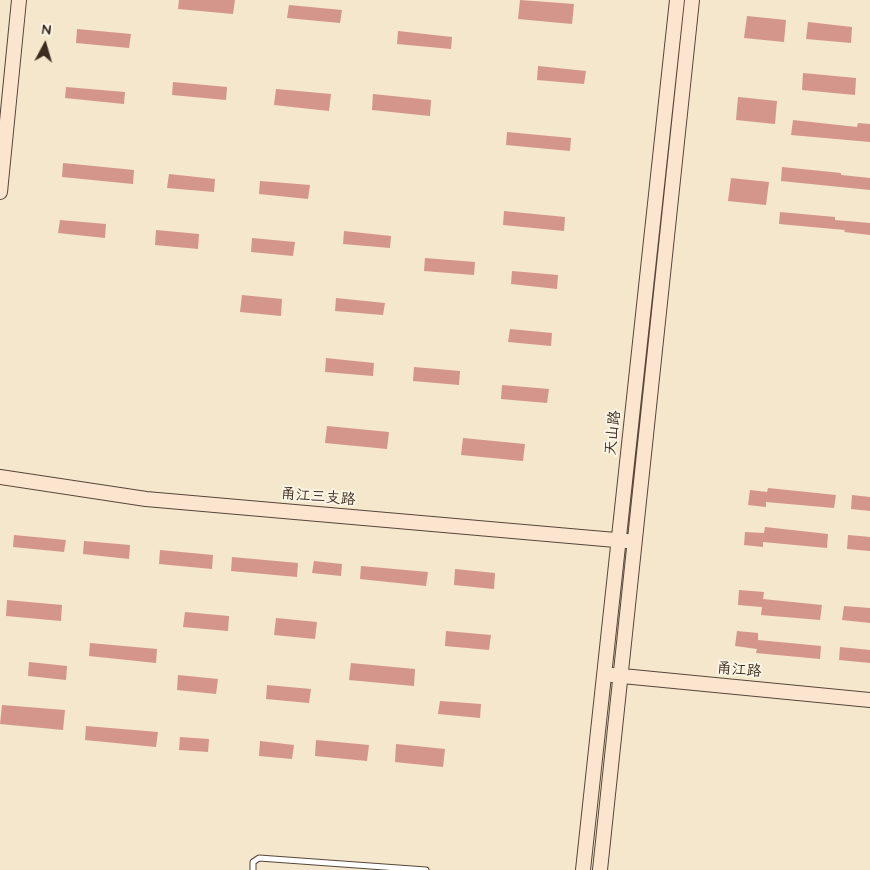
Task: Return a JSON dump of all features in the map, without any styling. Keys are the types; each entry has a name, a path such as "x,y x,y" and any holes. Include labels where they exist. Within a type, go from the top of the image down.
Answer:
{"street":[{"path":"0,192 19,0"},
{"name":"天山路","path":"583,870 677,0"},
{"path":"600,870 692,0"},
{"name":"甬江三支路","path":"0,477 146,499 635,542"},
{"name":"甬江路","path":"604,674 870,700"}],"lane":[{"path":"252,870 253,862 259,858 426,870"}],"building":[{"path":"179,0 235,0 233,14 178,9"},
{"path":"520,0 574,4 572,24 518,19"},
{"path":"289,5 342,10 340,23 287,18"},
{"path":"747,16 786,20 784,42 744,38"},
{"path":"808,22 852,27 851,43 806,39"},
{"path":"77,29 131,34 129,48 76,43"},
{"path":"398,31 452,37 451,49 397,44"},
{"path":"538,66 586,71 584,84 537,80"},
{"path":"803,73 856,78 855,95 802,90"},
{"path":"173,82 227,87 226,100 172,95"},
{"path":"66,87 125,92 124,104 65,98"},
{"path":"276,89 331,94 329,111 274,105"},
{"path":"373,94 431,100 430,116 372,110"},
{"path":"738,97 777,101 775,124 736,120"},
{"path":"793,120 857,127 858,123 870,124 870,142 791,135"},
{"path":"507,132 571,138 570,151 506,145"},
{"path":"63,163 134,170 133,184 62,177"},
{"path":"782,167 870,178 870,190 781,181"},
{"path":"169,174 215,179 214,192 167,188"},
{"path":"731,178 769,182 766,205 728,201"},
{"path":"260,181 310,185 308,199 259,194"},
{"path":"504,211 565,217 564,231 503,225"},
{"path":"780,212 835,217 835,220 870,223 870,235 844,232 845,230 779,224"},
{"path":"60,220 106,224 105,238 58,233"},
{"path":"156,230 199,234 198,249 155,245"},
{"path":"344,231 391,236 390,248 343,244"},
{"path":"252,238 295,242 293,256 251,252"},
{"path":"425,258 475,262 474,275 424,271"},
{"path":"512,271 558,275 557,289 511,284"},
{"path":"242,295 282,299 281,316 240,312"},
{"path":"336,298 385,303 383,315 335,311"},
{"path":"510,329 552,333 551,346 508,342"},
{"path":"326,358 374,363 373,376 325,372"},
{"path":"414,367 460,371 459,385 413,381"},
{"path":"502,385 549,389 547,403 501,399"},
{"path":"327,426 389,432 387,449 325,443"},
{"path":"463,438 525,444 523,461 461,455"},
{"path":"768,488 836,495 834,508 766,502 766,507 748,505 750,490 767,492"},
{"path":"852,495 870,497 870,511 851,509"},
{"path":"765,527 828,534 827,548 763,542 763,547 744,545 745,532 764,533"},
{"path":"14,535 66,540 64,552 13,547"},
{"path":"848,535 870,537 870,551 847,549"},
{"path":"84,541 130,545 129,559 83,554"},
{"path":"160,550 213,555 212,569 159,564"},
{"path":"232,557 298,563 297,577 231,571"},
{"path":"314,561 342,564 341,576 312,573"},
{"path":"361,566 428,572 426,586 360,579"},
{"path":"455,569 495,573 494,589 454,585"},
{"path":"739,590 764,592 763,599 822,605 820,620 761,615 762,607 738,605"},
{"path":"7,600 62,605 61,621 6,616"},
{"path":"844,606 870,608 870,623 842,620"},
{"path":"185,612 229,616 228,631 183,627"},
{"path":"276,618 317,622 315,639 274,635"},
{"path":"446,631 491,635 489,650 445,646"},
{"path":"737,631 758,633 758,640 821,646 820,659 756,653 757,649 735,646"},
{"path":"90,643 157,649 156,663 89,656"},
{"path":"840,647 870,650 870,663 839,660"},
{"path":"29,662 67,666 66,680 28,676"},
{"path":"351,663 415,669 414,686 349,680"},
{"path":"178,675 218,679 216,694 177,690"},
{"path":"267,685 311,689 309,703 266,699"},
{"path":"440,701 481,704 480,718 438,714"},
{"path":"2,705 65,710 63,730 0,724"},
{"path":"86,726 158,732 156,747 85,740"},
{"path":"180,737 209,739 208,752 179,750"},
{"path":"316,740 369,745 367,761 315,756"},
{"path":"260,741 294,745 292,759 259,756"},
{"path":"396,744 445,749 443,767 395,762"}]}
